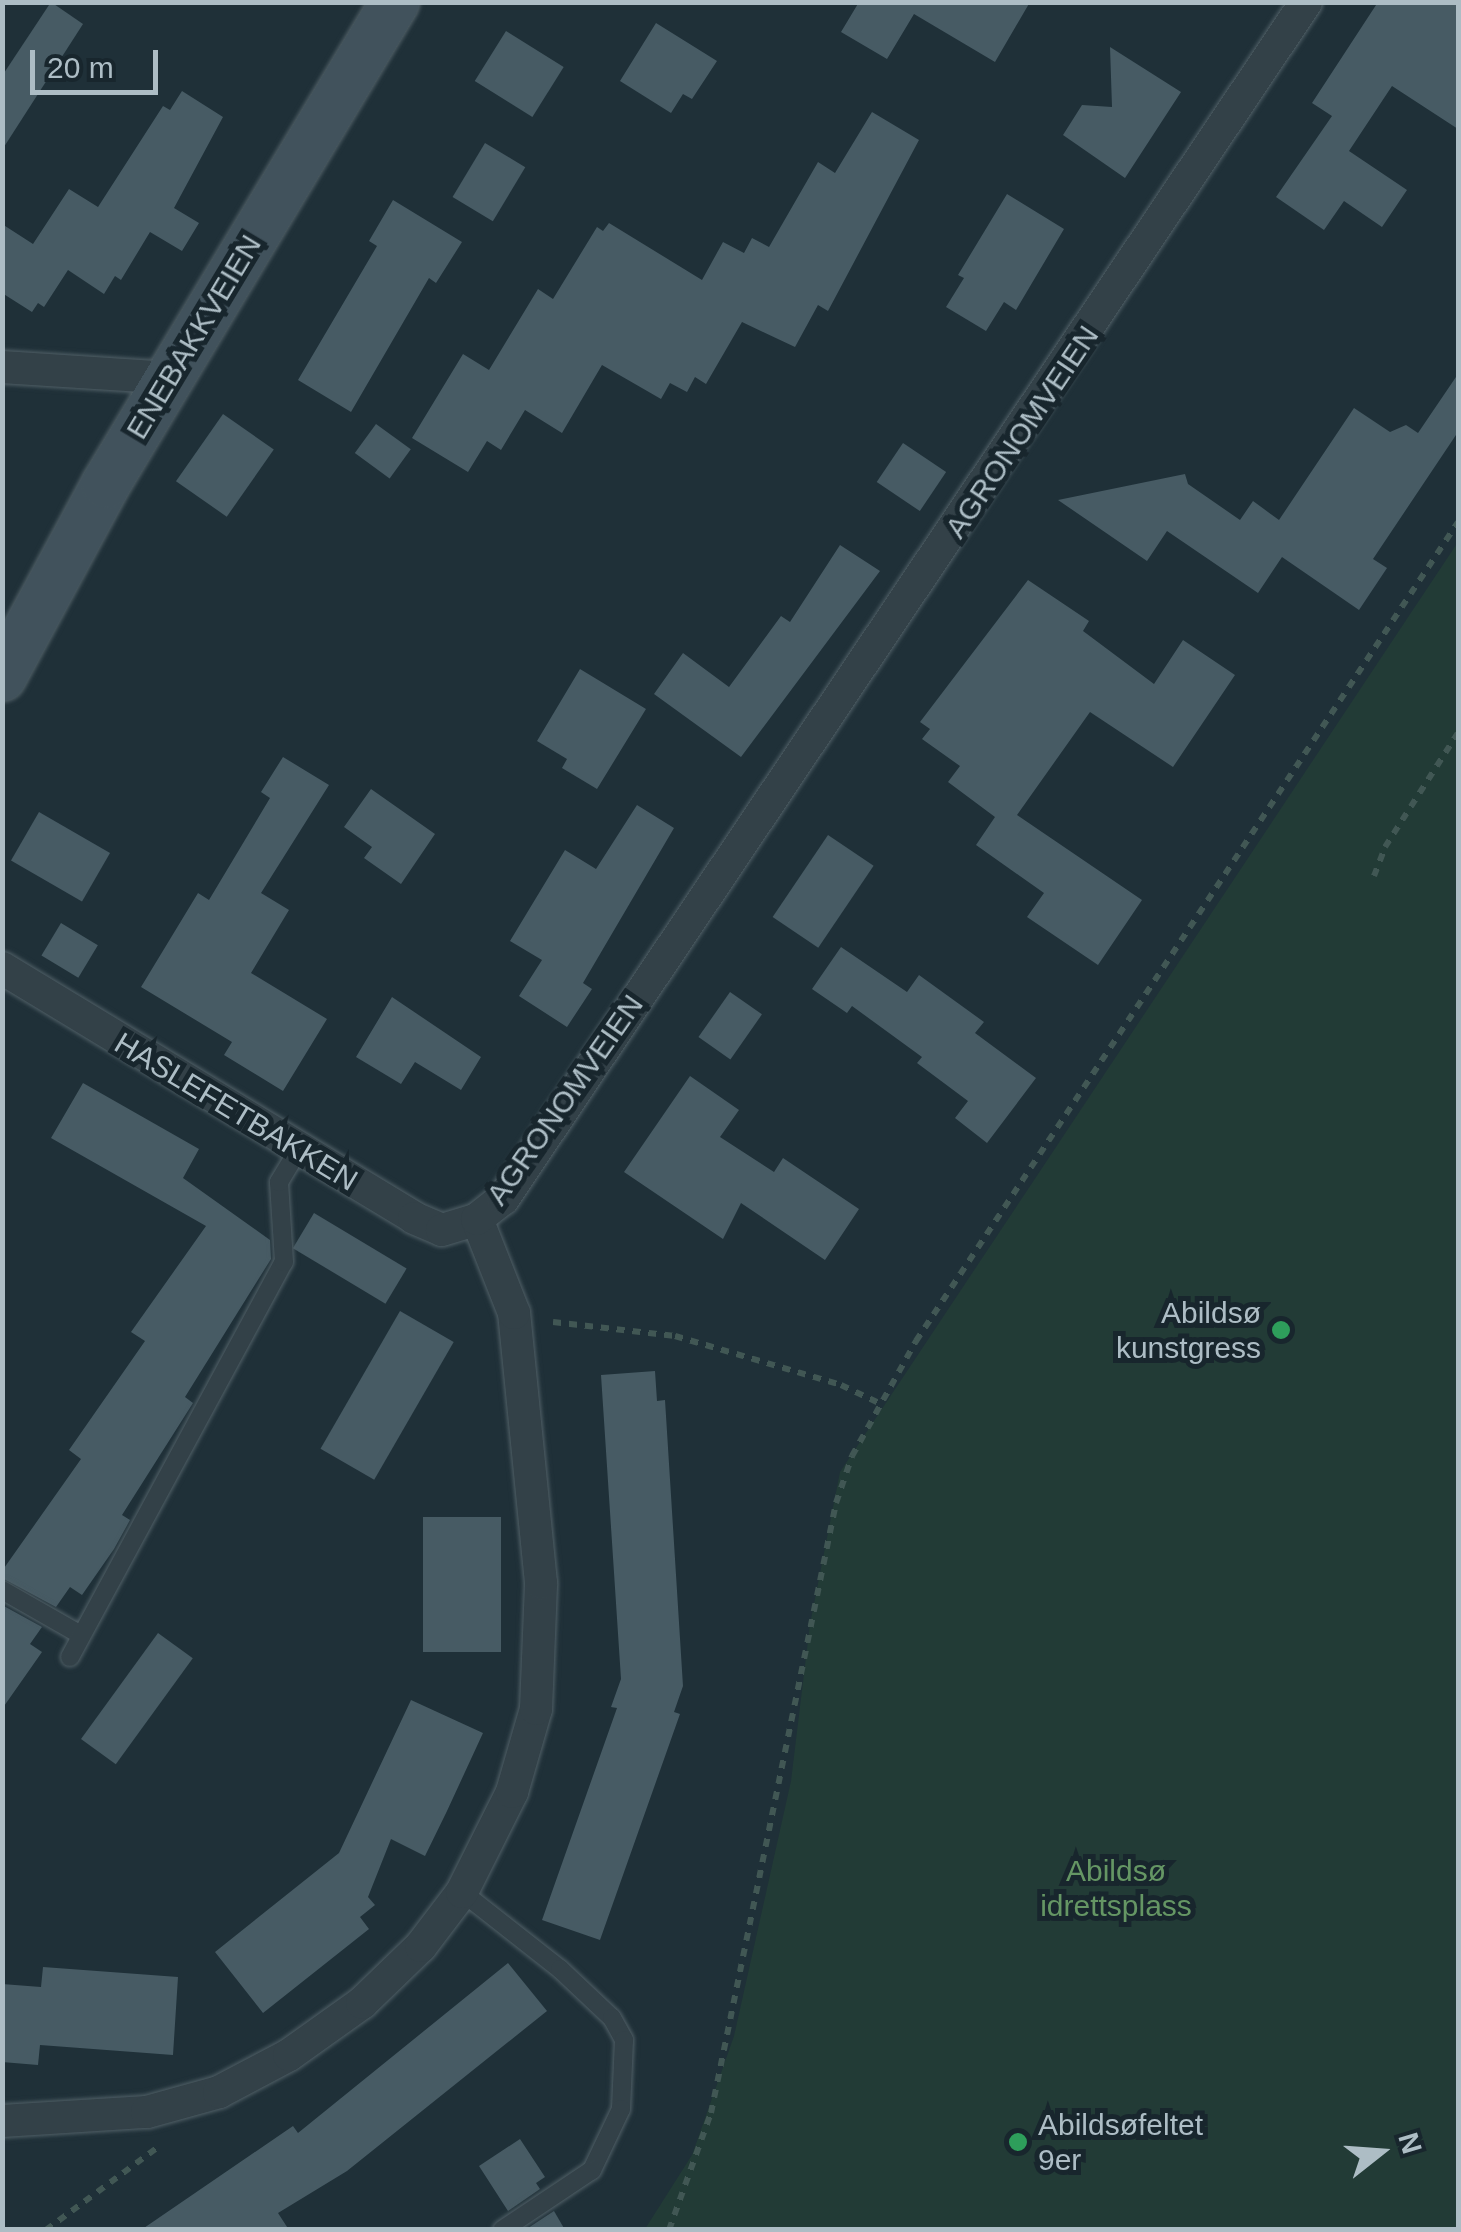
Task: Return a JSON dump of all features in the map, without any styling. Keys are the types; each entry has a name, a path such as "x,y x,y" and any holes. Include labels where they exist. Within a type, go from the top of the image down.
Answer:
{"main road":[{"name":"ENEBAKKVEIEN","path":"2,678 170,378 395,2"}],"street":[{"name":"AGRONOMVEIEN","path":"2,2121 147,2112 191,2100 290,2055 362,2002 421,1946 462,1892 512,1792 536,1709 541,1582 514,1313 477,1220 504,1199 1306,2"},
{"path":"2,367 170,378"},
{"name":"HASLEFETBAKKEN","path":"2,968 298,1150 442,1230 477,1220"}],"lane":[{"path":"70,1657 284,1262 279,1182 298,1150"},
{"path":"2,1590 81,1635"},
{"path":"462,1892 560,1969 612,2018 624,2040 622,2109 592,2170 502,2230"}],"path":[{"path":"668,2230 722,2065 836,1503 879,1403 1458,522"},
{"path":"1374,876 1384,847 1458,733"},
{"path":"545,1322 674,1336 841,1385 879,1403"},
{"path":"46,2230 178,2132 191,2100"}],"green space":[{"name":"Abildsø idrettsplass","path":"1458,542 1458,2229 645,2229 692,2155 734,2036 791,1781 810,1624 840,1472"}],"building":[{"path":"51,2 83,24 2,150 2,76"},
{"path":"859,2 1030,2 995,62 914,14 887,59 841,32"},
{"path":"1378,2 1458,2 1458,129 1392,86 1349,151 1407,190 1382,227 1344,201 1324,230 1276,197 1332,116 1312,103"},
{"path":"656,23 717,61 692,99 683,94 671,113 620,81"},
{"path":"506,31 564,67 532,117 475,81"},
{"path":"1110,47 1181,92 1125,178 1063,135 1082,105 1112,107"},
{"path":"182,91 223,117 174,208 199,223 182,251 150,232 121,280 115,276 104,294 68,270 44,307 38,303 32,312 2,293 2,224 33,244 69,189 98,207 163,106 170,110"},
{"path":"872,112 919,140 828,311 818,305 795,347 742,322 706,384 695,377 687,392 670,383 661,399 602,365 562,433 525,410 501,450 487,441 468,472 412,438 463,354 489,370 538,289 553,299 597,227 603,231 609,223 702,280 723,242 744,253 752,238 769,247 818,162 835,173"},
{"path":"485,143 525,167 493,221 453,197"},
{"path":"1007,194 1064,229 1016,310 1004,302 986,331 946,307 964,278 958,275"},
{"path":"393,200 462,242 436,283 429,278 351,412 298,380 377,246 369,241"},
{"path":"1458,374 1458,432 1373,559 1387,568 1359,610 1282,557 1258,593 1167,531 1147,561 1058,500 1185,474 1188,484 1240,520 1253,501 1279,520 1354,408 1390,432 1406,425 1418,433"},
{"path":"223,414 274,450 227,517 176,481"},
{"path":"376,424 411,449 390,478 355,453"},
{"path":"903,443 946,472 920,511 877,482"},
{"path":"840,545 880,571 741,757 654,694 683,653 729,687 781,616 790,622"},
{"path":"1028,580 1089,621 1083,631 1154,684 1183,640 1235,675 1173,767 1090,712 1017,815 1142,900 1098,965 1027,917 1044,893 976,845 995,817 948,782 960,766 922,739 930,729 920,722"},
{"path":"580,669 646,709 597,789 562,768 567,759 537,741"},
{"path":"283,757 329,785 261,893 289,910 251,973 327,1019 283,1091 224,1055 232,1042 141,987 198,893 209,900 270,798 261,792"},
{"path":"371,789 435,834 401,884 364,858 372,847 344,827"},
{"path":"637,805 674,828 583,983 592,989 567,1027 519,996 542,960 510,941 565,850 596,869"},
{"path":"39,812 110,853 82,901 11,860"},
{"path":"828,835 874,866 818,948 773,917"},
{"path":"61,923 98,945 78,978 41,956"},
{"path":"841,947 907,992 919,975 984,1022 975,1033 1036,1078 987,1143 955,1118 968,1101 917,1063 922,1057 852,1006 847,1013 812,989"},
{"path":"730,992 762,1014 730,1059 698,1037"},
{"path":"392,997 481,1057 461,1090 415,1062 401,1084 356,1057"},
{"path":"690,1076 739,1110 720,1137 774,1172 783,1158 859,1209 825,1260 741,1203 723,1239 624,1172"},
{"path":"83,1083 199,1149 183,1178 270,1240 271,1259 185,1397 193,1403 122,1515 130,1520 114,1549 82,1595 70,1587 56,1607 2,1578 2,1571 81,1459 69,1450 145,1341 131,1332 206,1226 51,1138"},
{"path":"314,1213 407,1269 385,1304 293,1248"},
{"path":"400,1311 454,1342 374,1480 320,1449"},
{"path":"655,1371 657,1401 665,1400 683,1686 674,1712 680,1714 600,1940 542,1920 617,1708 611,1707 621,1679 601,1375"},
{"path":"423,1517 501,1517 501,1652 423,1652"},
{"path":"2,1605 42,1627 30,1644 42,1652 2,1709"},
{"path":"158,1633 193,1658 116,1764 81,1739"},
{"path":"411,1700 483,1733 447,1811 425,1856 391,1839 368,1897 375,1905 360,1917 369,1929 263,2013 215,1952 339,1853"},
{"path":"508,1963 547,2011 347,2171 278,2213 289,2230 141,2230 293,2126 298,2133"},
{"path":"43,1967 178,1977 173,2055 40,2045 38,2065 2,2062 2,1984 41,1987"},
{"path":"520,2139 545,2177 536,2183 540,2189 508,2211 479,2166"},
{"path":"554,2211 565,2230 525,2230"}],"place":[{"name":"Abildsø kunstgress","path":"1281,1330"},
{"name":"Abildsøfeltet 9er","path":"1018,2142"}]}
